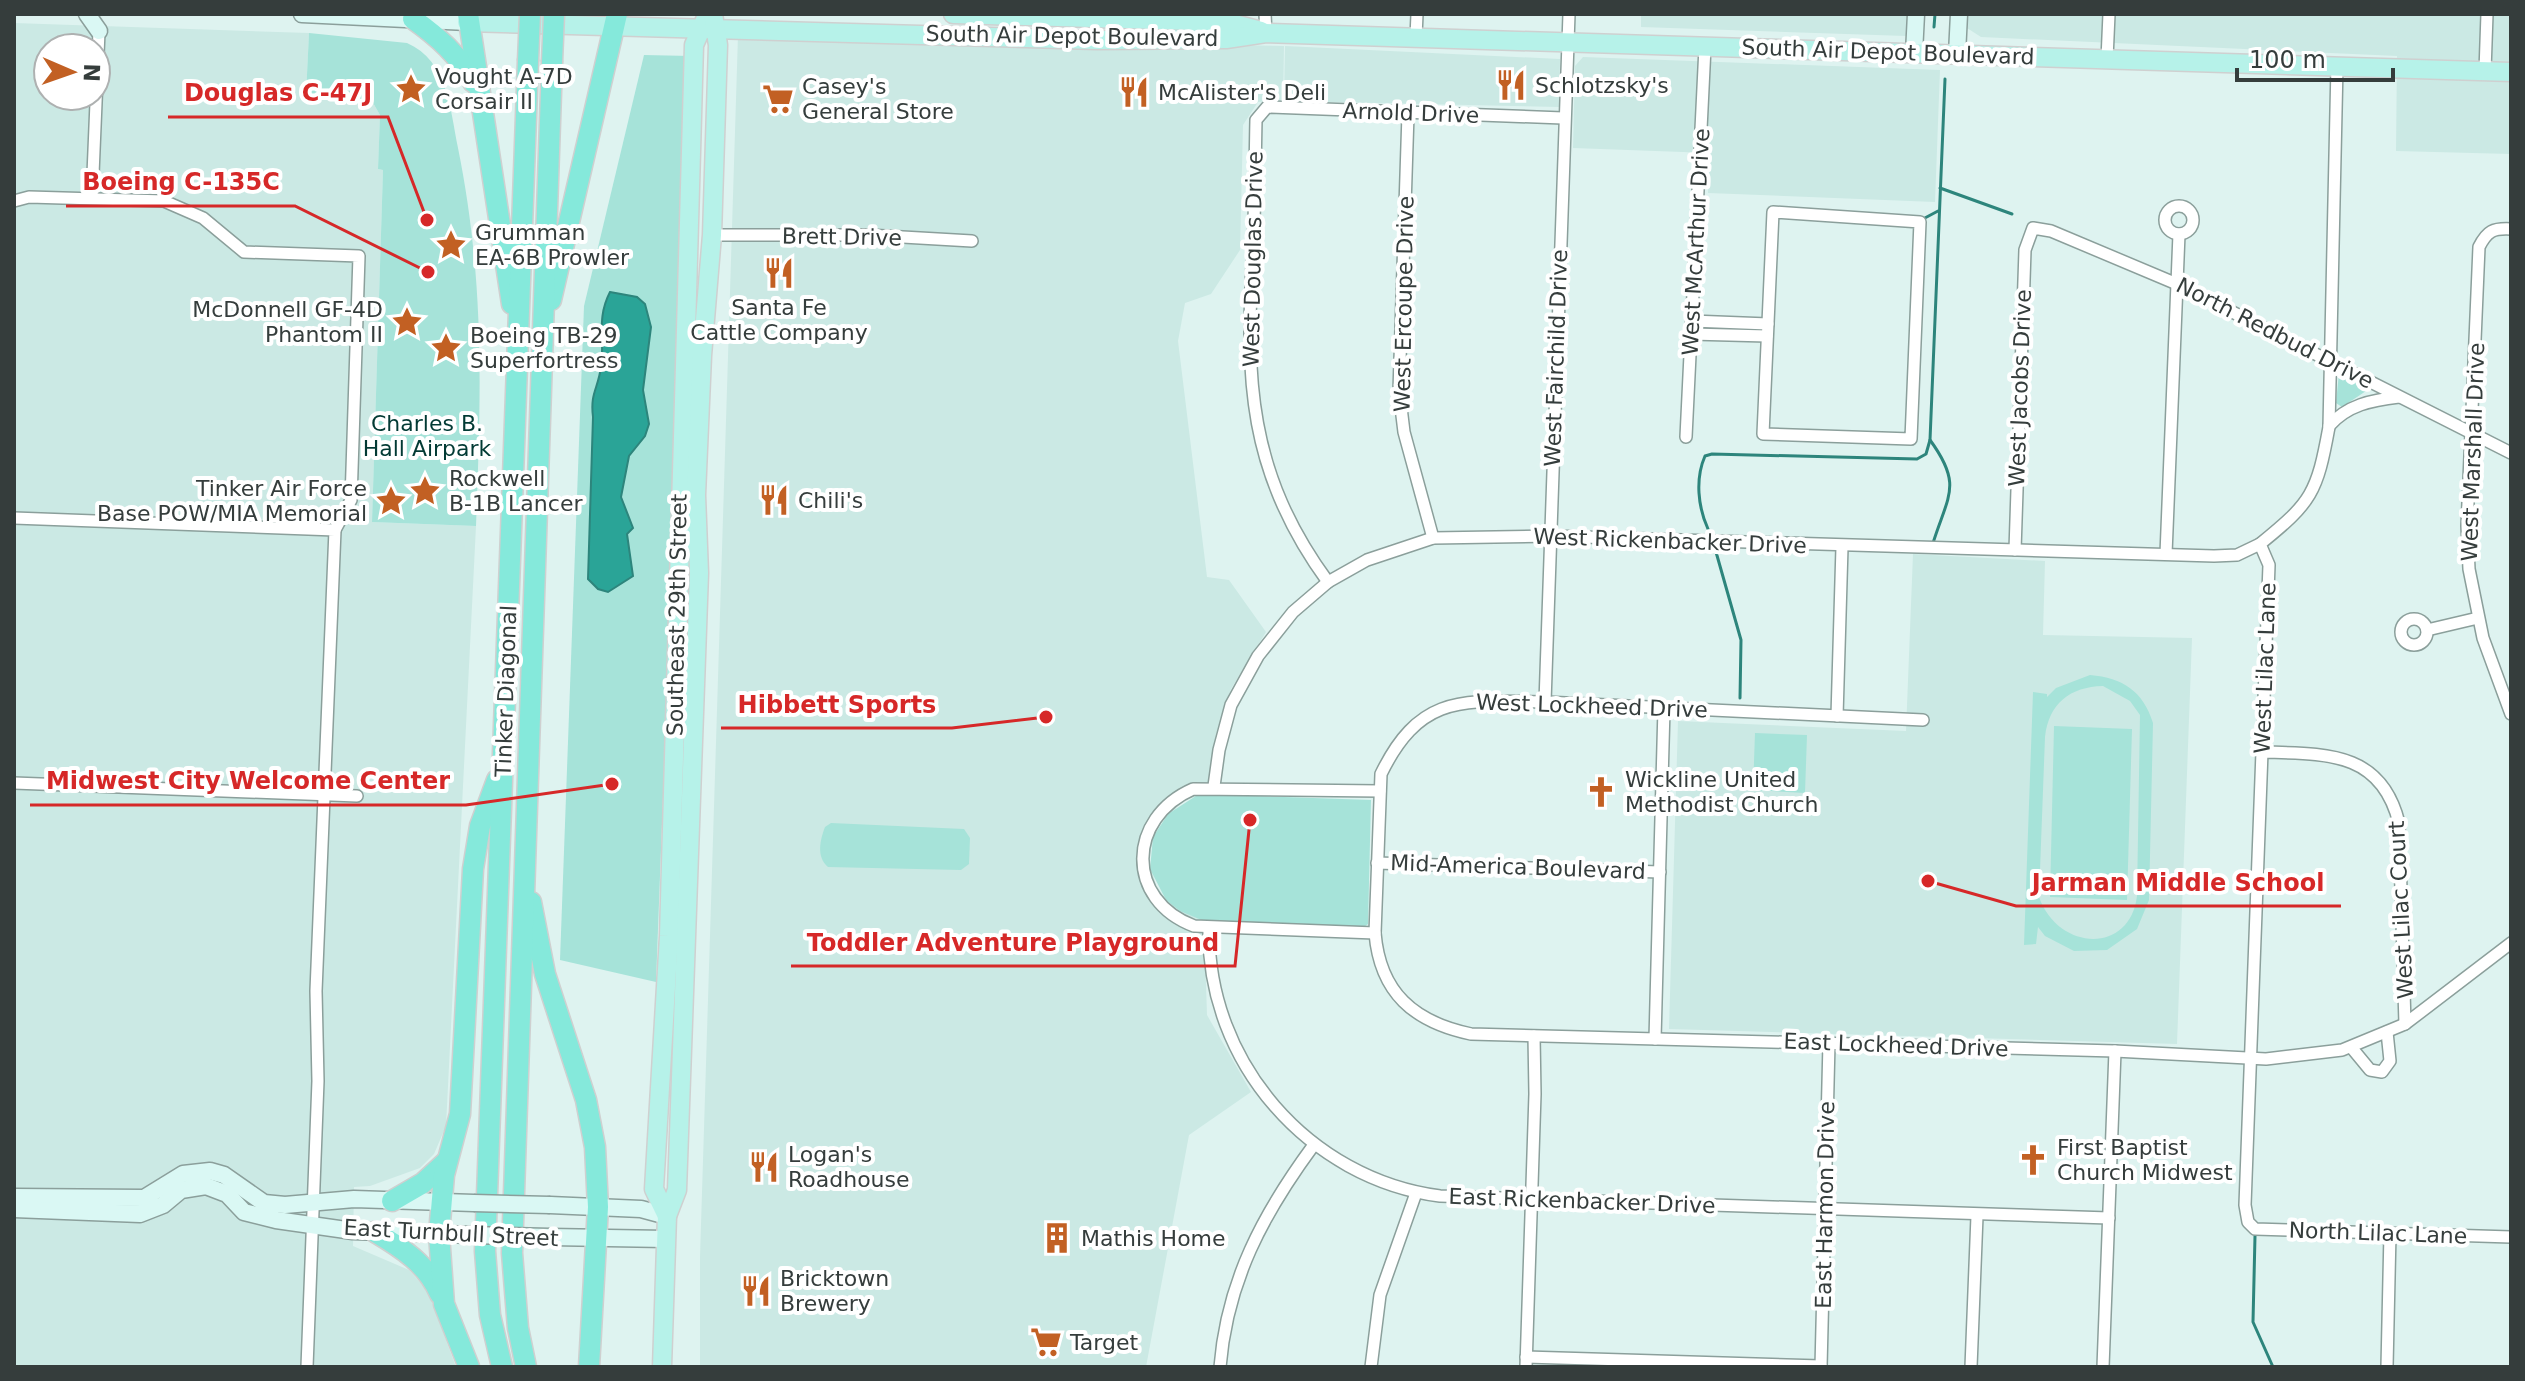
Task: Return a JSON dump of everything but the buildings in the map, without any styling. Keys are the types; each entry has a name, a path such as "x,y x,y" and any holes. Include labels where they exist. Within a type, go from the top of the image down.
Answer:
{"highway":[{"name":"Tinker Diagonal","path":"502,1367 490,1315 485,1251 530,14"},
{"name":"Tinker Diagonal","path":"526,1367 516,1315 512,1253 554,14"},
{"path":"467,18 503,262 518,335"},
{"path":"413,19 437,36 454,54 477,90"},
{"path":"542,334 617,20"},
{"path":"444,1304 439,1234 441,1202 447,1161 460,1114 473,869 480,826 504,762"},
{"path":"524,863 545,974 592,1124 598,1207 589,1367"},
{"path":"392,1201 423,1183 447,1161"},
{"path":"375,1232 416,1260 432,1277 469,1367"}],"main road":[{"name":"South Air Depot Boulevard","path":"467,18 957,21 1111,17 1265,23 1416,37 2511,72"},
{"name":"Southeast 29th Street","path":"662,1367 667,1216 677,1190 698,611 696,495 702,356 712,235 710,21"},
{"name":"Southeast 29th Street","path":"667,1216 654,1188 669,936 694,45 710,21"},
{"name":"South Air Depot Boulevard","path":"957,21 1226,39 1265,23"}],"street":[{"path":"87,14 99,31"},
{"path":"92,198 99,31 104,14"},
{"name":"South Air Depot Boulevard","path":"302,14 467,18"},
{"path":"1416,37 1417,14"},
{"name":"West Fairchild Drive","path":"1545,702 1569,14"},
{"path":"1914,53 1916,14"},
{"path":"1957,54 1959,14"},
{"path":"2107,59 2109,14"},
{"path":"2485,71 2487,14"},
{"name":"West McArthur Drive","path":"1686,437 1705,47"},
{"path":"2260,544 2297,514 2312,495 2320,476 2329,427 2337,66"},
{"name":"Arnold Drive","path":"1260,112 1267,107 1563,118"},
{"name":"West Douglas Drive","path":"1260,112 1256,120 1248,304 1254,417 1264,460 1289,519 1328,582"},
{"name":"West Ercoupe Drive","path":"1408,114 1399,391 1404,432 1433,538"},
{"path":"14,201 29,197 164,201 203,218 244,252 359,256 351,500 335,530 316,991 318,1081 307,1367"},
{"path":"1773,212 1920,222 1911,439 1763,434 1767,330 1773,212"},
{"name":"North Redbud Drive","path":"2033,228 2051,231 2177,284 2511,453"},
{"name":"West Jacobs Drive","path":"2015,550 2025,250 2033,228"},
{"name":"West Marshall Drive","path":"2511,229 2494,228 2486,234 2479,247 2467,526 2473,601 2511,714"},
{"path":"2166,554 2179,234"},
{"name":"Brett Drive","path":"712,235 868,235 972,241"},
{"path":"1692,328 1767,330"},
{"path":"2329,427 2339,415 2367,402 2401,396"},
{"path":"14,518 335,530"},
{"name":"West Rickenbacker Drive","path":"1214,786 1223,730 1245,675 1293,612 1328,582 1367,560 1433,538 1550,536 1842,547 2237,555 2260,544"},
{"name":"West Lilac Lane","path":"2248,1222 2245,1205 2269,565 2260,544"},
{"path":"1837,716 1842,547"},
{"path":"2427,630 2478,618"},
{"name":"West Lockheed Drive","path":"1377,863 1381,774 1410,729 1434,709 1484,701 1545,702 1923,720"},
{"path":"1655,1039 1664,708"},
{"name":"West Lilac Court","path":"2262,752 2322,754 2347,759 2367,770 2384,786 2395,806 2399,823 2405,1024"},
{"path":"14,783 357,796"},
{"path":"1375,933 1209,929 1181,921 1160,904 1145,877 1142,856 1150,826 1163,808 1193,789 1214,786 1380,791"},
{"name":"Mid-America Boulevard","path":"1377,863 1660,872"},
{"name":"East Lockheed Drive","path":"1377,863 1377,958 1388,984 1408,1007 1427,1020 1471,1034 2115,1051 2250,1058 2304,1056 2351,1047 2405,1024 2511,943"},
{"name":"East Rickenbacker Drive","path":"1209,929 1211,966 1217,996 1235,1043 1260,1085 1313,1146 1345,1166 1416,1193 1532,1200 2109,1218"},
{"path":"2351,1047 2370,1070 2382,1072 2390,1061 2387,1032"},
{"path":"1534,1036 1526,1362 1821,1366"},
{"name":"East Harmon Drive","path":"1821,1366 1829,1043"},
{"path":"2103,1367 2115,1051"},
{"path":"1220,1367 1226,1318 1238,1273 1276,1197 1313,1146"},
{"name":"East Turnbull Street","path":"14,1197 144,1198 183,1174 210,1171 233,1181 256,1201 285,1205 354,1199 641,1209 667,1216"},
{"name":"East Turnbull Street","path":"14,1209 140,1214 163,1205 181,1190 206,1186 227,1194 244,1212 375,1232 596,1240 666,1239"},
{"path":"1371,1367 1380,1295 1416,1193"},
{"path":"1971,1367 1977,1216"},
{"name":"North Lilac Lane","path":"2248,1222 2255,1229 2266,1230 2511,1237"},
{"path":"2387,1367 2390,1233"}],"shaded area":[{"path":"1641,14 1907,14 1906,36 1641,27"},
{"path":"1968,14 2511,14 2511,154 2396,151 2397,56 1981,37 1967,28"},
{"path":"14,23 309,33 306,95 372,101 380,115 378,169 383,170 372,522 476,526 446,1126 434,1154 420,1168 370,1186 354,1187 353,1246 409,1270 428,1291 456,1367 14,1367"},
{"path":"738,35 1284,46 1283,100 1258,102 1243,125 1240,250 1211,294 1185,303 1178,341 1207,577 1229,580 1266,632 1231,689 1216,734 1207,793 1185,800 1162,821 1153,837 1149,861 1156,885 1166,900 1204,921 1207,1015 1251,1092 1189,1135 1146,1367 700,1367 700,1257"},
{"path":"1285,46 1560,59 1559,107 1284,101"},
{"path":"1583,57 1940,70 1935,202 1708,193 1710,153 1573,148 1575,66"},
{"path":"610,292 637,297 645,304 651,327 643,390 649,424 645,436 629,456 621,497 633,528 627,534 633,576 608,592 598,589 588,579 593,402 601,367 603,311"},
{"path":"1913,554 2045,561 2043,635 2192,638 2177,1044 1669,1029 1678,721 1906,731"}],"green space":[{"name":"Charles B. Hall Airpark","path":"309,33 407,43 421,51 431,62 445,88 467,197 477,291 480,383 476,526 372,522 383,170 378,169 380,115 372,101 306,95"},
{"path":"644,55 691,56 656,982 560,960 584,306"},
{"path":"2339,373 2369,389 2342,407 2336,403"},
{"path":"2090,675 2112,679 2130,688 2144,702 2153,723 2149,900 2137,929 2107,950 2074,951 2045,936 2038,927 2036,944 2024,945 2033,692 2047,694 2047,697 2056,688","holes":["2103,686 2130,701 2140,715 2137,896 2132,915 2121,929 2092,939 2061,928 2048,915 2039,897 2045,737 2056,706 2071,694"]},
{"path":"2054,726 2132,729 2127,900 2050,897"},
{"path":"1755,733 1807,735 1805,793 1753,790"},
{"path":"1199,794 1371,800 1368,924 1364,927 1204,921 1180,911 1166,900 1150,869 1153,837 1168,814"},
{"path":"831,823 964,829 970,838 969,864 961,870 828,867 820,848 825,827"}],"waterway":[{"path":"1934,27 1935,14"},
{"path":"1708,529 1699,493 1705,456 1917,459 1926,454 1930,440 1945,79"},
{"path":"1940,188 2012,214"},
{"path":"1923,219 1938,211"},
{"path":"1930,440 1946,468 1950,490 1933,543"},
{"path":"1716,552 1741,640 1740,698"},
{"path":"2255,1236 2253,1322 2273,1367"}],"place":[{"name":"Schlotzsky's","path":"1511,85"},
{"name":"Vought A-7D Corsair II","path":"411,89"},
{"name":"McAlister's Deli","path":"1134,92"},
{"name":"Casey's General Store","path":"778,99"},
{"name":"Douglas C-47J","path":"427,220"},
{"name":"Grumman EA-6B Prowler","path":"451,245"},
{"name":"Boeing C-135C","path":"428,272"},
{"name":"Santa Fe Cattle Company","path":"779,273"},
{"name":"McDonnell GF-4D Phantom II","path":"407,322"},
{"name":"Boeing TB-29 Superfortress","path":"446,348"},
{"name":"Rockwell B-1B Lancer","path":"425,491"},
{"name":"Chili's","path":"774,500"},
{"name":"Tinker Air Force Base POW/MIA Memorial","path":"391,501"},
{"name":"Hibbett Sports","path":"1046,717"},
{"name":"Midwest City Welcome Center","path":"612,784"},
{"name":"Wickline United Methodist Church","path":"1601,792"},
{"name":"Toddler Adventure Playground","path":"1250,820"},
{"name":"Jarman Middle School","path":"1928,881"},
{"name":"First Baptist Church Midwest","path":"2033,1160"},
{"name":"Logan's Roadhouse","path":"764,1167"},
{"name":"Mathis Home","path":"1057,1238"},
{"name":"Bricktown Brewery","path":"756,1291"},
{"name":"Target","path":"1046,1342"}]}
